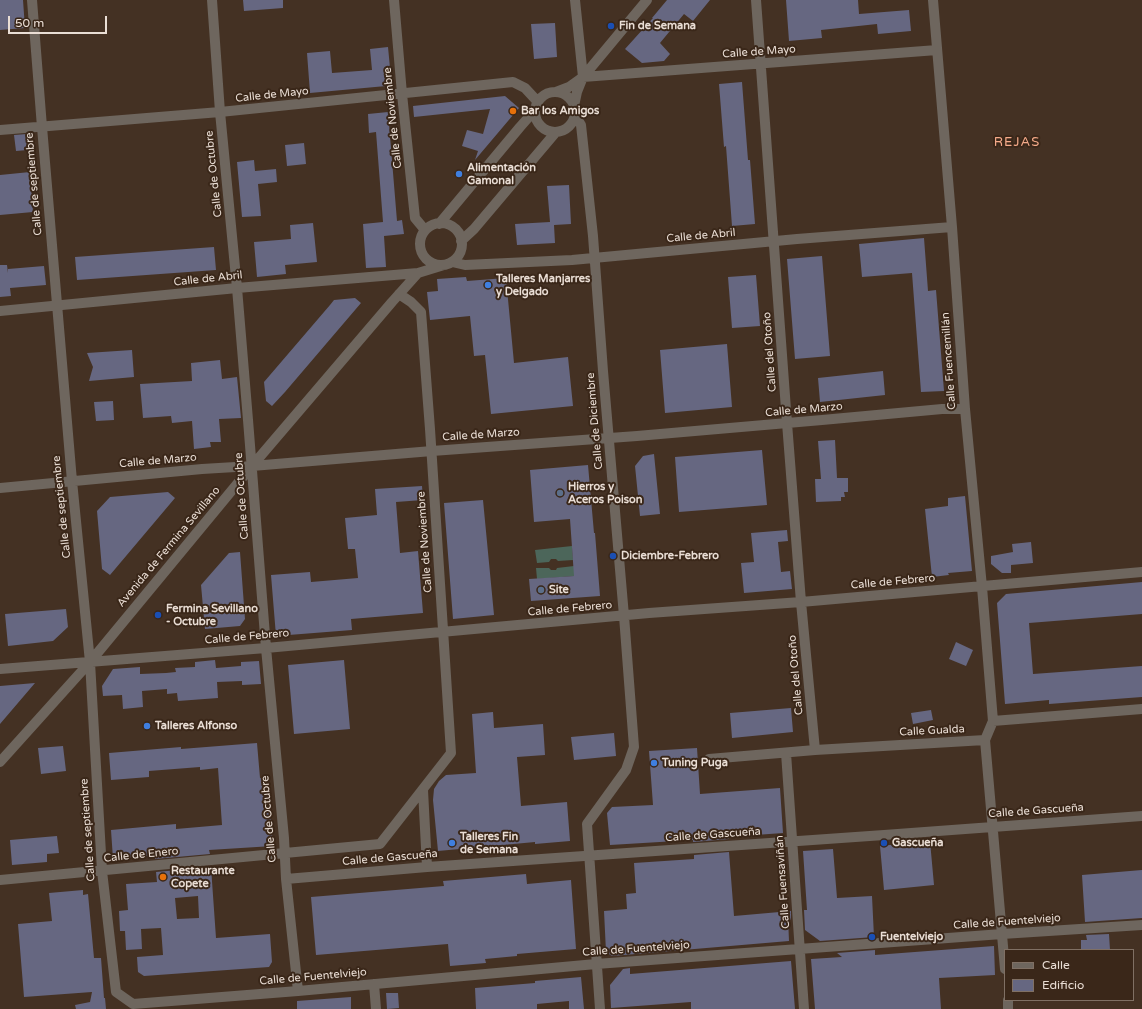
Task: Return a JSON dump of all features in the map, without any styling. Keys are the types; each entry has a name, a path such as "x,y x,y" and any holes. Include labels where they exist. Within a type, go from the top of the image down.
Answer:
{"street":[{"name":"Calle de septiembre","path":"32,0 72,481 90,662 102,871 116,992 133,1004"},
{"name":"Calle de Octubre","path":"212,0 220,112 237,288 286,879 298,991"},
{"name":"Calle de Noviembre","path":"394,0 415,218 425,230"},
{"path":"537,106 536,118 540,126 547,130 556,132 565,130 572,124 577,92 583,77 575,0"},
{"path":"439,224 546,94 569,87 583,77 647,0"},
{"name":"Calle del Otoño","path":"756,0 801,602 815,750"},
{"name":"Calle Fuencemillán","path":"933,0 952,227 964,409 982,587 993,721"},
{"name":"Calle de Mayo","path":"583,77 937,50"},
{"name":"Calle de Mayo","path":"0,130 220,112 513,82 525,88 537,106"},
{"path":"556,92 564,94 570,99 575,110"},
{"name":"Calle de Diciembre","path":"575,110 581,126 594,258 634,747 626,770 587,824 600,1009"},
{"path":"461,240 474,229 556,132"},
{"path":"439,224 447,224 454,228 459,234 461,240 460,253 456,258 448,263 418,273 420,242 422,236 425,230 439,224"},
{"name":"Calle de Abril","path":"448,263 465,265 594,258 774,241 952,227"},
{"path":"420,248 423,255 429,261 436,264 448,263"},
{"name":"Calle de Abril","path":"0,311 237,288 418,273"},
{"name":"Avenida de Fermina Sevillano","path":"0,762 90,662 252,466 418,273"},
{"name":"Calle de Noviembre","path":"284,853 380,844 451,752 432,451 421,312 400,294"},
{"name":"Calle de Marzo","path":"0,488 202,469 787,424 942,409 964,409"},
{"name":"Calle de Febrero","path":"0,669 266,648 1142,572"},
{"path":"1004,957 985,740 993,721 1142,709"},
{"name":"Calle Gualda","path":"709,759 815,750 985,740"},
{"name":"Calle Fuensaviñán","path":"786,753 804,1009"},
{"path":"423,790 426,867"},
{"name":"Calle de Gascueña","path":"286,879 426,867 1142,816"},
{"name":"Calle de Enero","path":"0,880 284,853"},
{"name":"Calle de Fuentelviejo","path":"133,1004 177,1005 298,991 596,964 1142,925"},
{"path":"374,984 376,1009"}],"green space":[{"path":"572,546 573,560 558,561 556,559 551,559 549,562 537,563 535,550"},
{"path":"574,566 574,576 537,579 536,568 549,568 551,570 556,570 557,568"}],"building":[{"path":"0,0 23,0 25,28 0,30"},
{"path":"243,0 283,0 283,8 244,11"},
{"path":"667,0 710,0 693,21 684,14 660,43 670,54 664,61 642,63 625,49"},
{"path":"786,0 858,0 859,14 909,10 911,31 878,34 877,24 821,30 822,38 789,41"},
{"path":"555,23 557,57 534,59 531,24"},
{"path":"388,47 391,78 386,86 310,93 307,53 330,51 332,73 372,70 370,49"},
{"path":"742,82 755,224 732,226 726,146 724,147 719,84"},
{"path":"505,96 519,108 475,160 478,151 462,146 467,130 483,134 490,109 414,117 413,106"},
{"path":"388,112 397,221 402,220 404,234 384,236 386,267 366,268 363,224 383,222 376,132 369,133 368,114"},
{"path":"27,134 28,150 16,151 14,135"},
{"path":"304,143 306,164 287,166 285,145"},
{"path":"254,160 255,171 276,169 277,182 258,184 261,216 242,217 237,162"},
{"path":"30,172 33,212 0,215 0,175"},
{"path":"569,185 571,224 554,225 555,243 517,245 515,224 550,222 547,186"},
{"path":"313,223 317,262 285,265 286,274 257,277 254,242 291,239 290,225"},
{"path":"924,238 928,291 936,290 944,391 921,392 912,273 862,277 859,244"},
{"path":"214,247 216,270 77,280 75,257"},
{"path":"822,256 830,356 795,359 787,259"},
{"path":"0,265 7,265 8,273 8,269 44,266 46,285 10,288 11,296 0,297"},
{"path":"756,275 760,326 732,328 728,277"},
{"path":"466,277 467,281 506,278 514,363 568,357 573,406 491,414 485,355 474,356 470,316 430,320 427,292 438,291 437,279"},
{"path":"355,298 361,303 272,406 266,401 264,382 334,300"},
{"path":"727,344 732,407 665,413 660,350"},
{"path":"132,350 134,377 89,381 93,367 87,353"},
{"path":"220,360 222,379 237,377 241,418 219,419 221,442 210,442 211,447 194,449 192,421 172,423 171,416 143,418 140,384 192,381 191,363"},
{"path":"883,371 885,395 820,402 818,378"},
{"path":"113,401 114,420 96,421 94,402"},
{"path":"835,440 837,478 848,478 848,492 844,492 845,497 841,497 841,501 816,502 815,479 821,479 818,441"},
{"path":"762,450 767,505 679,512 675,457"},
{"path":"654,454 660,514 640,516 635,466 643,456"},
{"path":"588,465 600,596 531,601 529,579 574,576 570,519 534,522 530,470"},
{"path":"422,486 423,500 396,502 400,553 418,551 423,613 351,619 352,630 276,636 271,575 310,572 311,582 358,578 355,549 348,549 345,518 377,515 375,489"},
{"path":"168,492 175,498 110,575 102,569 97,511 110,497"},
{"path":"965,496 972,571 948,573 949,575 932,577 925,509 948,506 948,498"},
{"path":"483,500 494,615 453,619 444,503"},
{"path":"787,530 788,541 778,542 781,572 790,571 792,589 744,593 741,563 754,562 751,533"},
{"path":"1031,542 1033,563 1011,565 1011,573 1002,573 991,564 991,556 1013,552 1012,544"},
{"path":"240,552 245,619 240,626 205,629 201,585 229,553"},
{"path":"1142,582 1142,614 1029,623 1033,674 1142,666 1142,697 1049,704 1049,700 1005,704 997,603 1006,594"},
{"path":"66,609 68,627 53,641 8,646 5,614"},
{"path":"956,642 973,650 966,666 949,659"},
{"path":"215,660 216,668 241,666 241,662 259,661 261,684 242,685 242,681 217,682 218,698 178,701 177,693 167,694 167,689 142,691 143,707 123,709 122,695 103,696 102,686 113,669 140,667 140,674 166,673 176,672 175,668 195,667 195,662"},
{"path":"344,660 350,729 294,734 288,665"},
{"path":"35,683 0,724 0,686"},
{"path":"791,708 793,732 732,738 730,713"},
{"path":"931,710 933,720 913,724 911,713"},
{"path":"493,712 494,728 543,724 545,755 517,757 521,806 567,802 570,841 535,844 535,842 438,851 433,800 434,789 439,781 446,775 476,773 472,714"},
{"path":"614,733 616,756 574,760 571,737"},
{"path":"257,743 260,778 268,777 273,846 209,850 210,854 155,859 155,855 113,859 111,830 176,824 176,829 222,825 218,768 200,770 200,767 149,771 149,777 111,780 109,753"},
{"path":"63,746 66,771 41,774 38,748"},
{"path":"697,748 700,794 780,788 783,833 728,837 729,839 693,842 693,840 610,845 607,813 612,807 653,805 649,751"},
{"path":"57,836 59,853 47,854 47,862 12,865 10,840"},
{"path":"930,841 934,885 884,890 880,846"},
{"path":"833,849 837,898 872,896 874,937 820,941 805,930 804,910 807,910 803,851"},
{"path":"729,852 734,916 791,911 791,920 788,917 789,941 612,956 606,952 604,911 627,909 626,894 636,893 634,863 694,859 694,855"},
{"path":"211,867 216,938 270,934 272,962 269,967 144,976 138,972 137,957 163,955 161,928 141,929 142,949 126,950 125,931 120,931 119,911 128,910 126,884 157,882 156,872","holes":["198,896 199,918 177,919 175,898"]},
{"path":"1142,870 1142,918 1085,922 1082,875"},
{"path":"526,874 527,884 571,880 576,949 517,954 517,956 485,959 486,963 450,966 448,944 316,955 311,897 444,886 443,881"},
{"path":"83,890 83,895 88,894 94,958 101,958 106,1009 76,1009 75,1005 90,1002 92,992 24,997 18,924 52,921 49,893"},
{"path":"1109,934 1110,949 1081,949 1081,940 1087,940 1086,935"},
{"path":"994,946 995,975 939,978 941,1009 815,1009 811,959 842,957 837,953 875,950 875,955"},
{"path":"791,961 795,1009 691,1009 691,1002 611,1008 610,985 623,969 630,968 630,974"},
{"path":"581,977 584,1009 569,1009 569,1001 537,1004 537,1009 476,1009 475,988 535,983 535,981"},
{"path":"386,993 398,993 399,1008 387,1009"},
{"path":"351,997 351,1009 297,1009 297,1001"}],"place":[{"name":"Fin de Semana","path":"611,26"},
{"name":"Bar los Amigos","path":"513,111"},
{"name":"Alimentación Gamonal","path":"459,174"},
{"name":"Talleres Manjarres y Delgado","path":"488,285"},
{"name":"Hierros y Aceros Poison","path":"560,493"},
{"name":"Diciembre-Febrero","path":"613,556"},
{"name":"Site","path":"541,590"},
{"name":"Fermina Sevillano - Octubre","path":"158,615"},
{"name":"Talleres Alfonso","path":"147,726"},
{"name":"Tuning Puga","path":"654,763"},
{"name":"Talleres Fin de Semana","path":"452,843"},
{"name":"Gascueña","path":"884,843"},
{"name":"Restaurante Copete","path":"163,877"},
{"name":"Fuentelviejo","path":"872,937"}],"district":[{"name":"REJAS","path":"1017,143"}]}
